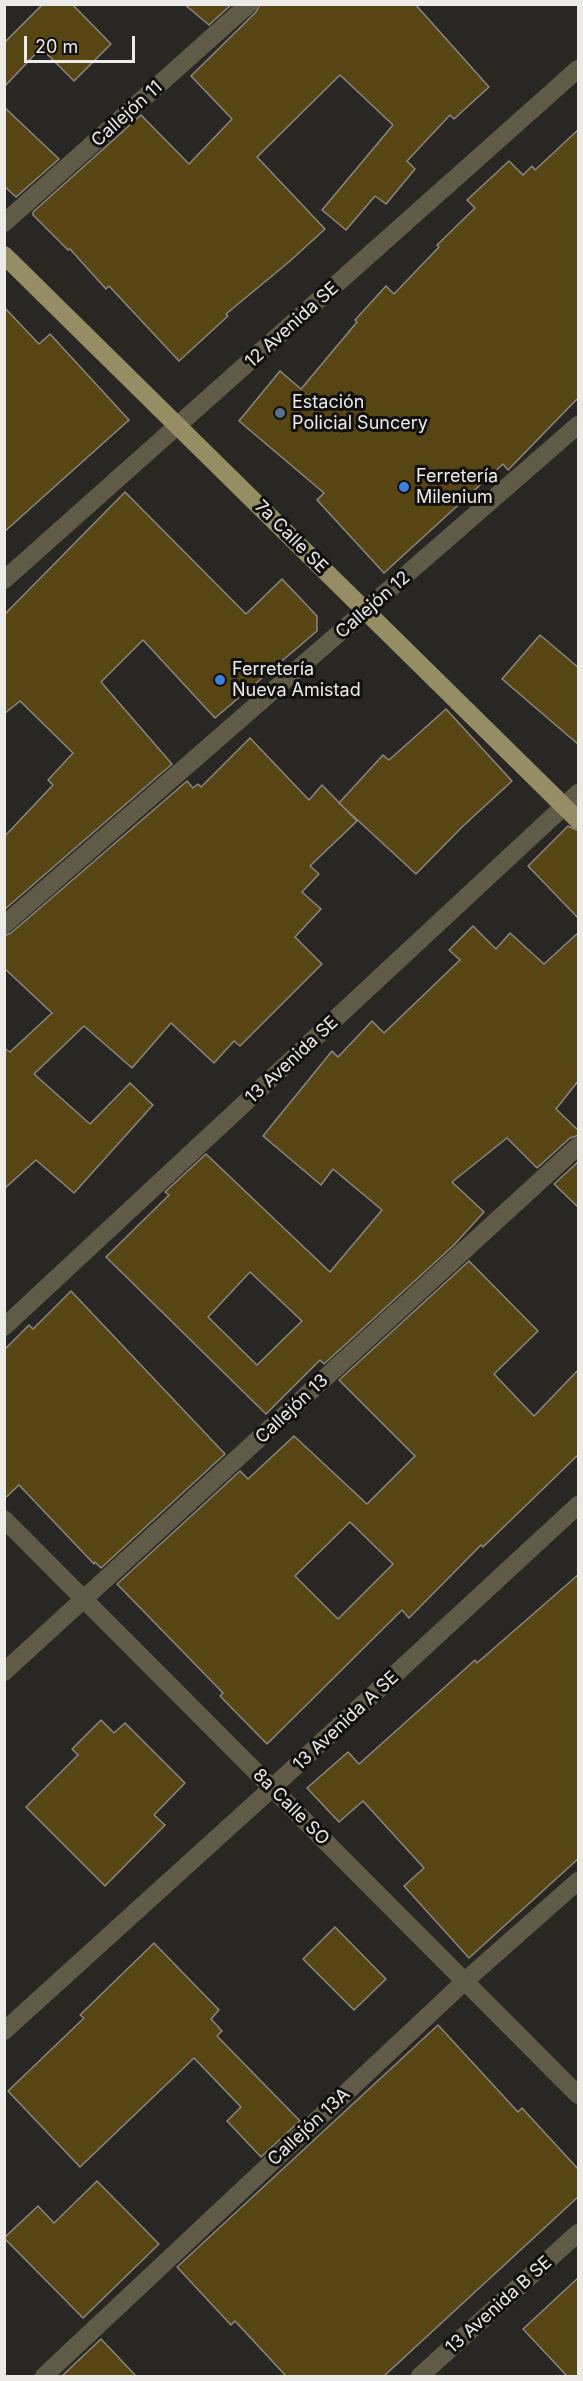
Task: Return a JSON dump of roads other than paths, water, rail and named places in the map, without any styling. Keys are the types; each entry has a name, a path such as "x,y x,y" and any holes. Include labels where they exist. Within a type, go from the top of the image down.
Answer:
{"main road":[{"name":"7a Calle SE","path":"4,255 579,820"}],"street":[{"name":"Callejón 11","path":"4,224 249,4"},
{"name":"12 Avenida SE","path":"4,580 579,69"},
{"name":"Callejón 12","path":"4,925 579,425"},
{"name":"13 Avenida SE","path":"4,1327 579,793"},
{"name":"Callejón 13","path":"4,1672 579,1146"},
{"name":"13 Avenida A SE","path":"4,2031 579,1505"},
{"name":"8a Calle SO","path":"4,1519 579,2095"},
{"name":"Callejón 13A","path":"44,2376 465,1981 579,1881"},
{"name":"13 Avenida B SE","path":"420,2376 579,2233"}],"place":[{"name":"Estación Policial Suncery","path":"280,413"},
{"name":"Ferretería Milenium","path":"404,487"},
{"name":"Ferretería Nueva Amistad","path":"220,680"}]}
